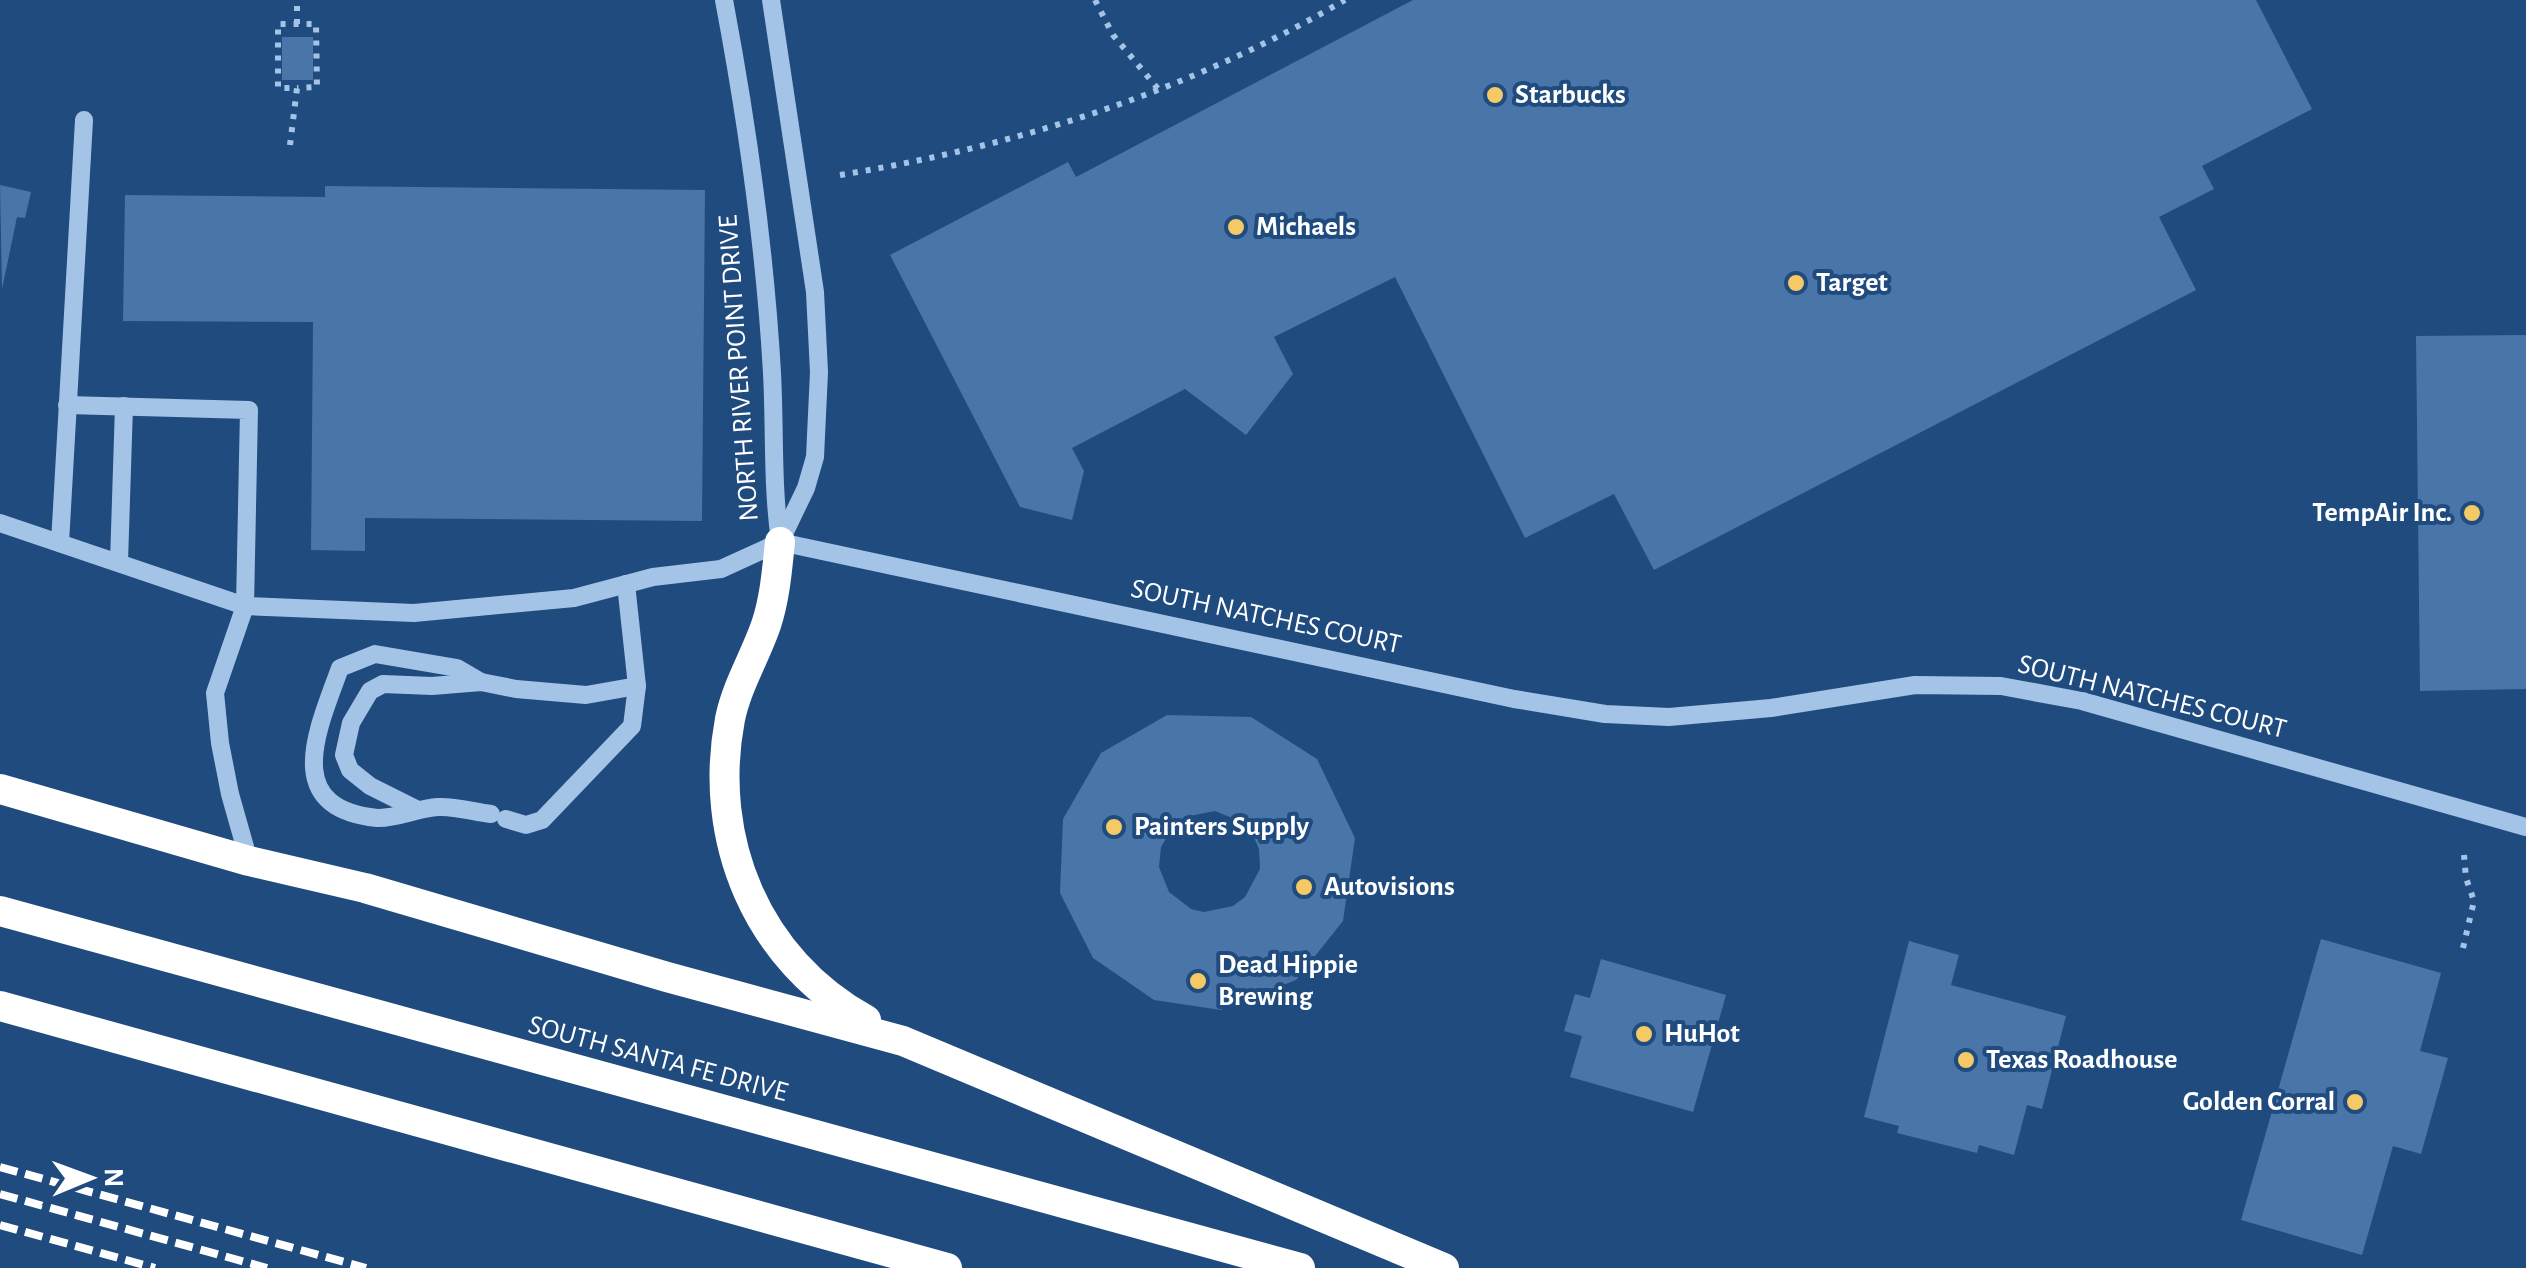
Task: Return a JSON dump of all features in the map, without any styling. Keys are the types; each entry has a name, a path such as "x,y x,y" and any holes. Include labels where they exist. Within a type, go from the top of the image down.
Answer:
{"highway":[{"path":"780,542 766,626 743,676 730,718 725,762 732,853 765,923 807,978 841,1006 904,1041 1444,1268"},
{"path":"0,789 904,1041"},
{"name":"SOUTH SANTA FE DRIVE","path":"0,911 1300,1268"},
{"path":"0,1006 947,1268"}],"street":[{"name":"NORTH RIVER POINT DRIVE","path":"724,0 767,314 774,500 780,542"},
{"name":"NORTH RIVER POINT DRIVE","path":"771,0 815,292 819,372 815,456 806,488 780,542"},
{"path":"60,542 84,120"},
{"path":"67,405 249,410 245,606 215,693 230,794 250,860"},
{"path":"119,562 124,406"},
{"path":"0,523 245,606 414,613 574,598 652,577 721,569 780,542"},
{"name":"SOUTH NATCHES COURT","path":"780,542 1514,700 1606,714 1710,715 1915,685 1957,683 2029,690 2113,710 2526,827"},
{"path":"482,682 457,668 375,654 340,668 322,719 311,770 318,789 332,807 380,818 441,806 526,825 542,820 632,726 637,686 626,584"},
{"path":"416,809 370,786 350,770 344,756 351,723 370,691 383,684 482,682 586,695 637,686"}],"path":[{"path":"297,0 297,24"},
{"path":"1095,0 1112,34 1159,90"},
{"path":"840,175 1020,138 1159,90 1272,40 1346,0"},
{"path":"278,24 297,24 316,24 317,88 278,88 278,24"},
{"path":"290,145 298,88"},
{"path":"2463,948 2474,901 2464,855"}],"building":[{"name":"Target","path":"1413,0 2256,0 2312,109 2202,166 2214,189 2159,217 2196,290 1654,570 1614,494 1525,538 1395,277 1274,337 1293,374 1246,435 1185,389 1072,448 1084,471 1072,520 1020,507 890,255 1068,162 1076,177"},
{"path":"282,37 313,37 313,80 282,80"},
{"path":"0,185 31,192 25,218 17,217 2,289"},
{"path":"325,186 705,190 702,521 365,518 365,551 311,550 313,322 123,321 125,195 325,197"},
{"name":"TempAir Inc.","path":"2526,335 2526,689 2420,691 2416,336"},
{"path":"1167,715 1251,717 1317,759 1355,838 1343,921 1296,980 1221,1010 1154,1000 1093,958 1060,893 1063,819 1101,753","holes":["1215,811 1242,822 1259,849 1260,869 1245,897 1233,906 1204,912 1191,909 1169,892 1159,867 1161,847 1174,825 1185,817"]},
{"name":"Golden Corral","path":"2321,939 2441,973 2420,1051 2448,1058 2421,1154 2393,1146 2362,1255 2241,1220"},
{"name":"Texas Roadhouse","path":"1909,941 1959,955 1951,985 2066,1016 2042,1109 2027,1105 2014,1155 1979,1145 1977,1153 1897,1133 1899,1126 1864,1117"},
{"name":"HuHot","path":"1601,959 1726,995 1693,1112 1570,1077 1582,1036 1564,1031 1575,994 1590,998"}],"railway":[{"path":"0,1167 366,1268"},
{"path":"0,1194 267,1268"},
{"path":"0,1225 155,1268"}],"place":[{"name":"Starbucks","path":"1495,95"},
{"name":"Michaels","path":"1236,227"},
{"name":"Target","path":"1796,283"},
{"name":"TempAir Inc.","path":"2472,513"},
{"name":"Painters Supply","path":"1114,827"},
{"name":"Autovisions","path":"1304,887"},
{"name":"Dead Hippie Brewing","path":"1198,981"},
{"name":"HuHot","path":"1644,1034"},
{"name":"Texas Roadhouse","path":"1966,1060"},
{"name":"Golden Corral","path":"2355,1102"}]}
